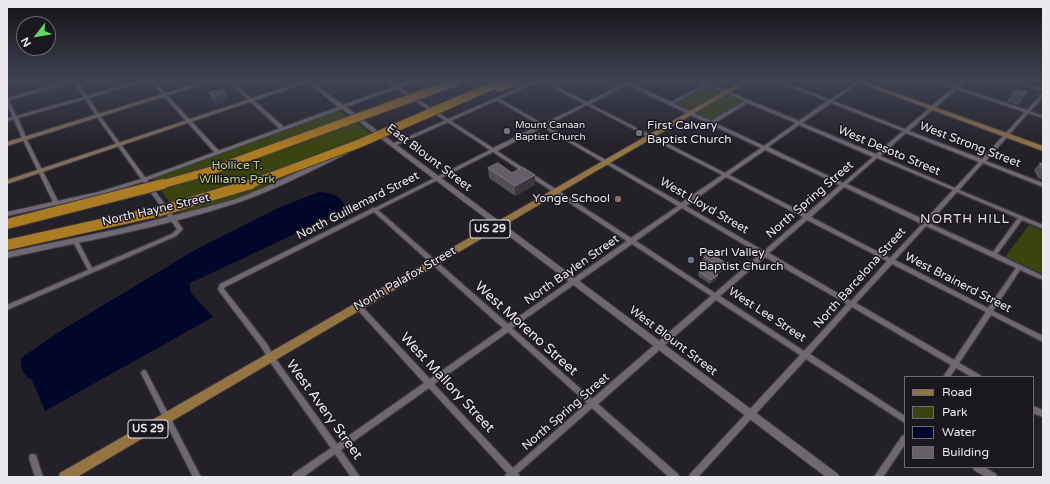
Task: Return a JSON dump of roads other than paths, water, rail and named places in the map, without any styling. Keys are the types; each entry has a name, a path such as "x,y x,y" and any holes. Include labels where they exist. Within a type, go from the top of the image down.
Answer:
{"highway":[{"path":"384,108 395,104"},
{"path":"7,224 181,180 396,104"},
{"path":"7,245 156,212 210,197 311,162 449,104"},
{"path":"431,111 452,104"}],"main road":[{"path":"7,144 138,104"},
{"path":"7,182 241,104"},
{"name":"North Palafox Street","path":"65,477 706,104"},
{"path":"920,104 1043,148"}],"street":[{"path":"9,104 56,203"},
{"path":"7,120 64,104"},
{"path":"7,308 174,235 179,231 180,227 143,180 90,104"},
{"path":"173,104 218,153"},
{"path":"256,104 283,129"},
{"name":"East Blount Street","path":"338,104 498,225"},
{"path":"7,214 112,190 352,104"},
{"name":"West Lee Street","path":"420,104 904,419"},
{"path":"393,145 487,104"},
{"name":"West Lloyd Street","path":"505,104 976,376"},
{"name":"North Guillemard Street","path":"222,286 586,104"},
{"name":"West Brainerd Street","path":"588,104 891,262 1043,339"},
{"path":"671,104 1043,278"},
{"path":"711,123 743,104"},
{"name":"West Desoto Street","path":"753,104 1043,227"},
{"name":"North Baylen Street","path":"296,477 827,104"},
{"name":"West Strong Street","path":"837,104 1043,185"},
{"name":"North Spring Street","path":"512,476 592,404 937,104"},
{"path":"1002,104 1043,117"},
{"name":"North Barcelona Street","path":"693,477 1035,104"},
{"name":"North Hayne Street","path":"7,255 172,218 255,194 381,136 429,116 431,111"},
{"name":"West Moreno Street","path":"374,209 675,477"},
{"path":"994,255 1021,218"},
{"name":"West Blount Street","path":"498,225 834,477"},
{"path":"75,240 91,271"},
{"path":"947,376 1020,267"},
{"name":"West Avery Street","path":"222,286 221,289 265,346 270,357 356,477"},
{"name":"West Mallory Street","path":"358,306 512,476"},
{"path":"144,373 198,477"},
{"path":"1034,410 1043,414"},
{"path":"878,477 904,439"},
{"path":"33,458 39,477"},
{"path":"979,468 993,477"}],"water":[{"path":"319,192 336,196 342,201 346,209 190,283 190,290 192,294 213,317 45,411 32,380 26,376 23,370 21,358 62,330 195,250 278,208"}],"place":[{"name":"Mount Canaan Baptist Church","path":"507,131"},
{"name":"First Calvary Baptist Church","path":"639,133"},
{"name":"Yonge School","path":"618,199"},
{"name":"Pearl Valley Baptist Church","path":"691,260"}],"district":[{"name":"NORTH HILL","path":"965,220"}],"park label":[{"name":"Hollice T. Williams Park","path":"237,173"}]}
